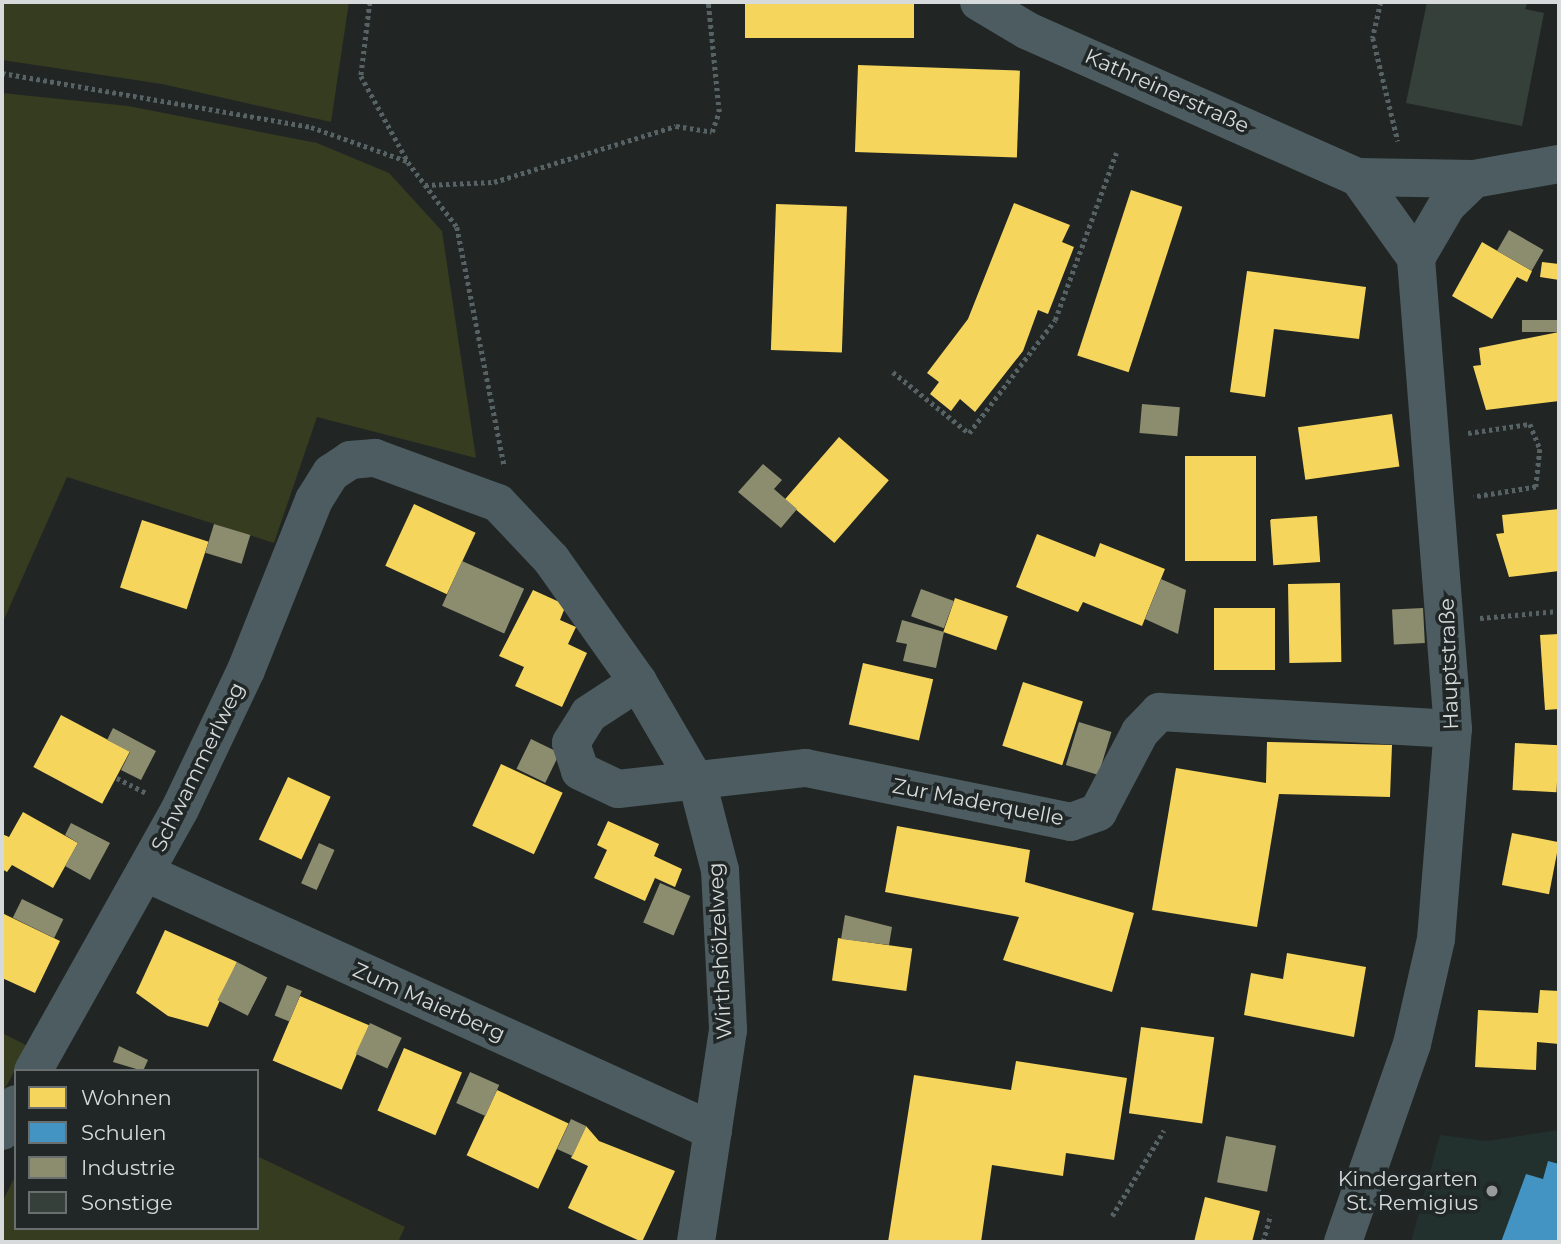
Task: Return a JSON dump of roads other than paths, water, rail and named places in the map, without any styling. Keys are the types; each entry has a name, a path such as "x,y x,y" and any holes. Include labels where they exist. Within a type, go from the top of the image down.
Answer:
{"street":[{"name":"Kathreinerstraße","path":"979,2 1028,31 1358,177 1474,179"},
{"path":"1358,177 1416,258 1447,205 1474,179 1559,164"},
{"name":"Hauptstraße","path":"1343,1242 1412,1044 1436,939 1453,729 1450,621 1416,258"},
{"name":"Schwammerlweg","path":"34,1069 146,873 246,670 314,500 331,473 351,460 375,458 498,503 551,559 638,682"},
{"path":"638,682 698,785"},
{"name":"Zur Maderquelle","path":"638,682 579,725 571,743 580,771 618,789 698,785 806,768 1071,822 1098,812 1140,732 1159,712 1453,729"},
{"name":"Wirthshölzelweg","path":"696,1242 729,1030 720,870 698,785"},
{"name":"Zum Maierberg","path":"146,873 713,1131"},
{"path":"2,1131 14,1108"}],"place":[{"name":"Kindergarten St. Remigius","path":"1492,1191"}]}
